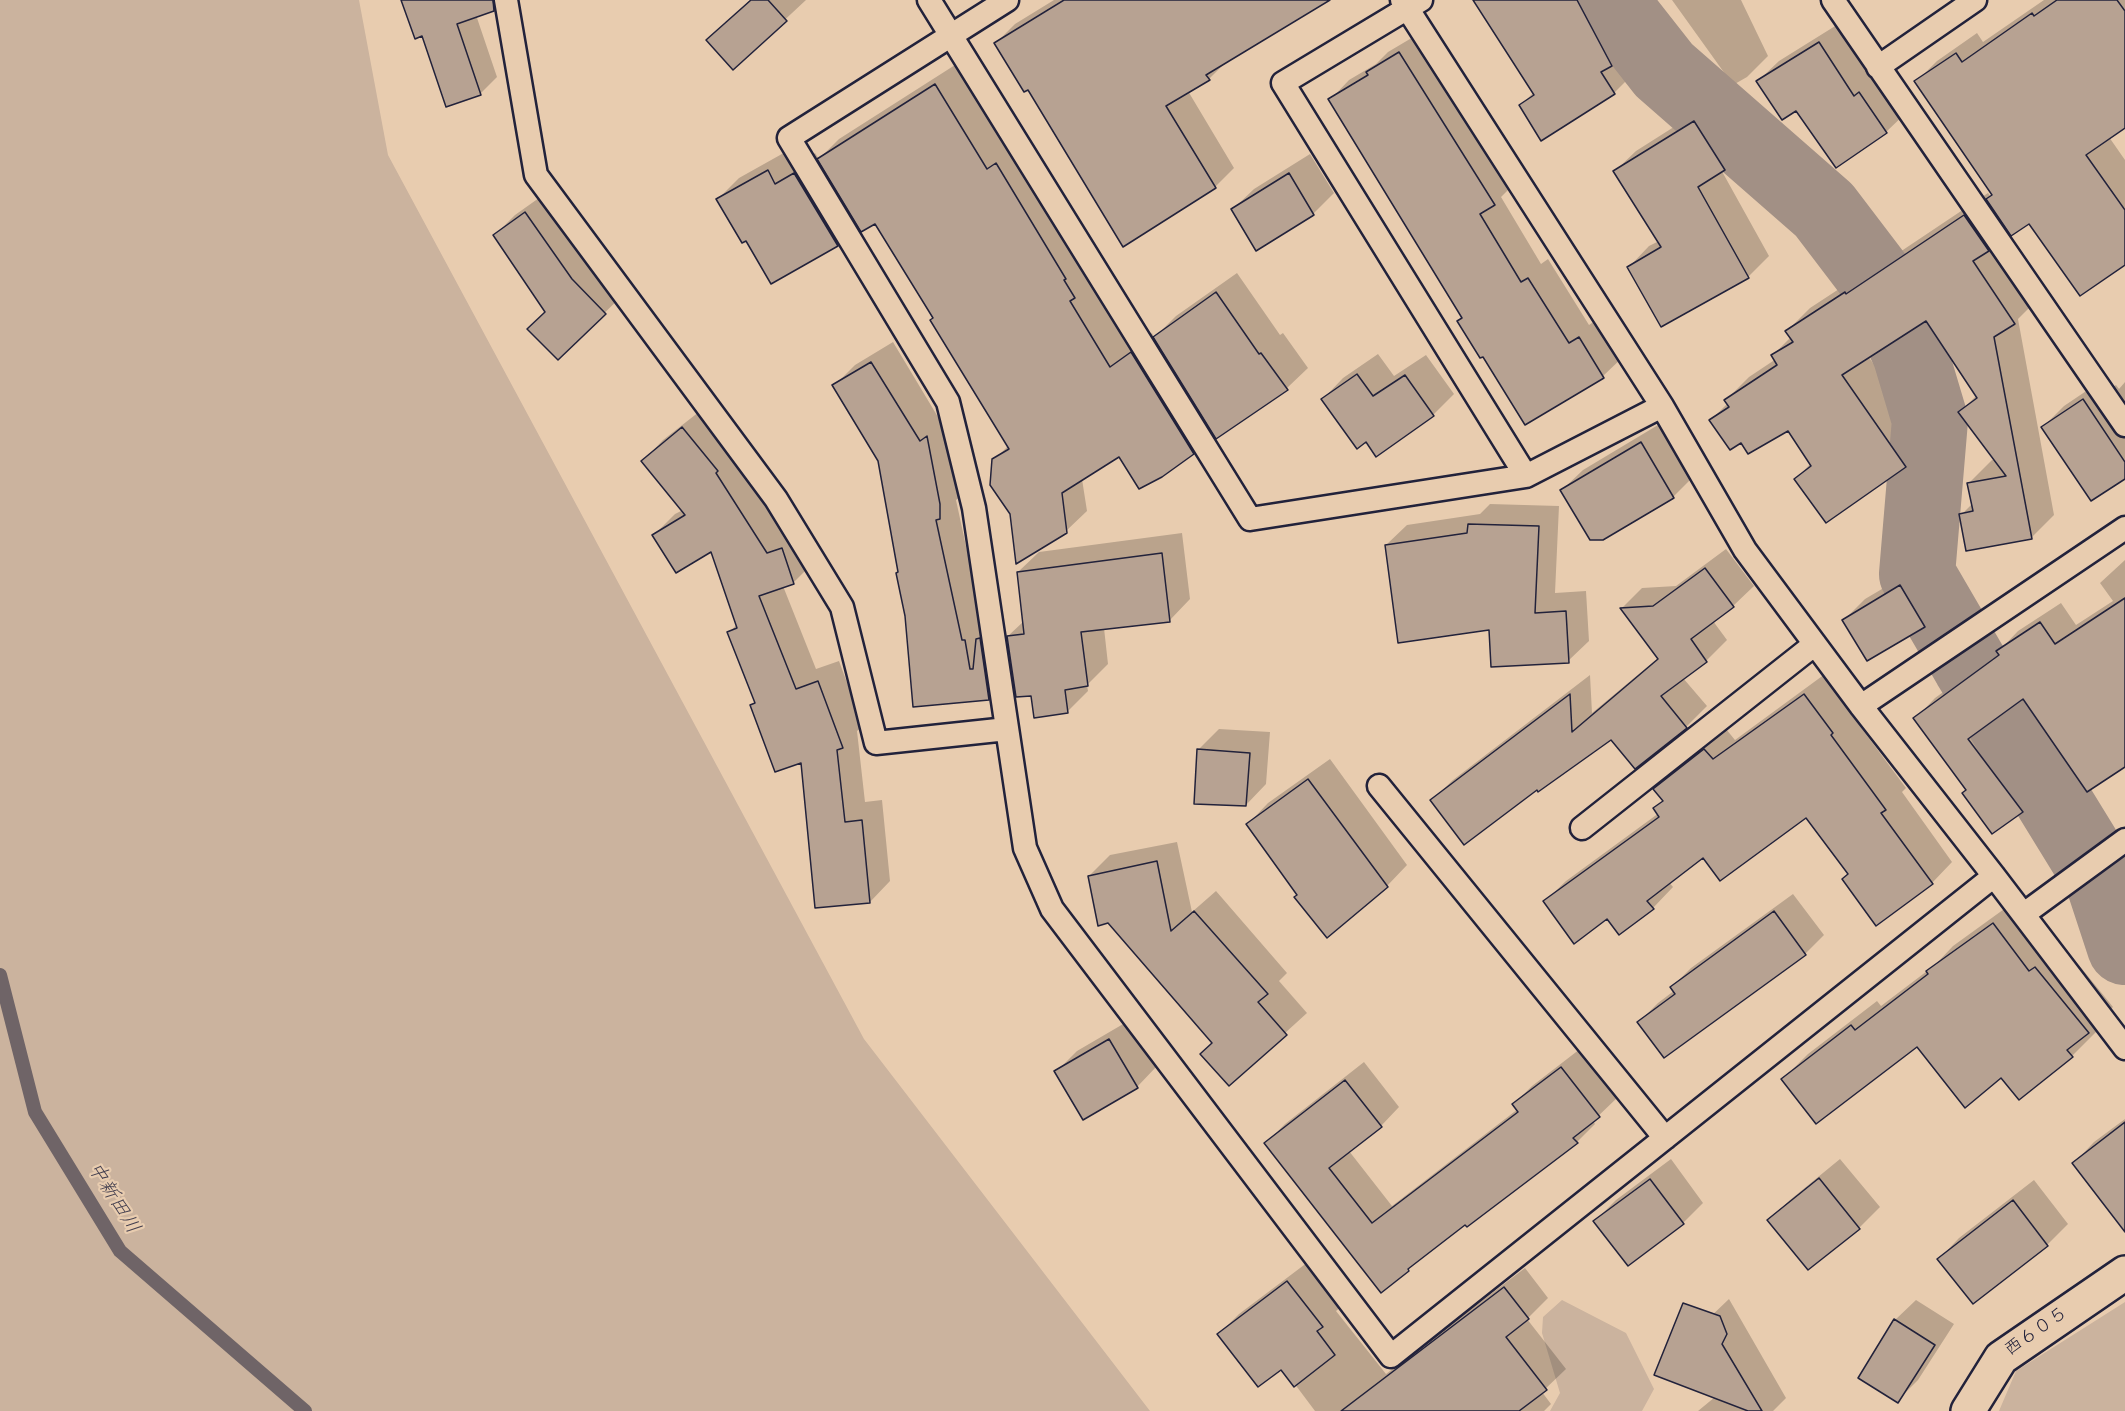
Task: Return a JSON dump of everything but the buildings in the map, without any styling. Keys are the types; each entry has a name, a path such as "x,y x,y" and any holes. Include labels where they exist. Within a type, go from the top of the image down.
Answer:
{"street":[{"name":"西６０５","path":"1968,1411 2001,1358 2125,1274"}],"lane":[{"path":"506,0 536,175 776,499 842,607 876,743 1007,729"},
{"path":"929,0 1250,519 1526,476 1662,406"},
{"path":"1007,0 789,138 948,402 974,508 1025,848 1052,909 1391,1356 1994,876"},
{"path":"1833,0 2125,425"},
{"path":"1878,67 1975,0"},
{"path":"1526,476 1283,83 1410,3 1662,406 1745,550 1861,706 2024,914 2125,1048"},
{"path":"1861,706 2125,528"},
{"path":"1581,828 1815,644"},
{"path":"1380,786 1665,1138"},
{"path":"2024,914 2117,846"}],"shaded area":[{"path":"0,0 359,0 388,155 864,1039 1150,1411 0,1411"},
{"path":"1562,1300 1626,1333 1654,1389 1642,1411 1550,1411 1560,1393 1542,1333 1543,1317"},
{"path":"2125,1302 2125,1411 1999,1411 2016,1371"}],"waterway":[{"path":"1609,0 1664,70 1824,210 1875,277 1910,353 1930,420 1917,574 2104,883 2125,947"},
{"name":"中新田川","path":"0,975 35,1112 120,1251 305,1411"}]}
